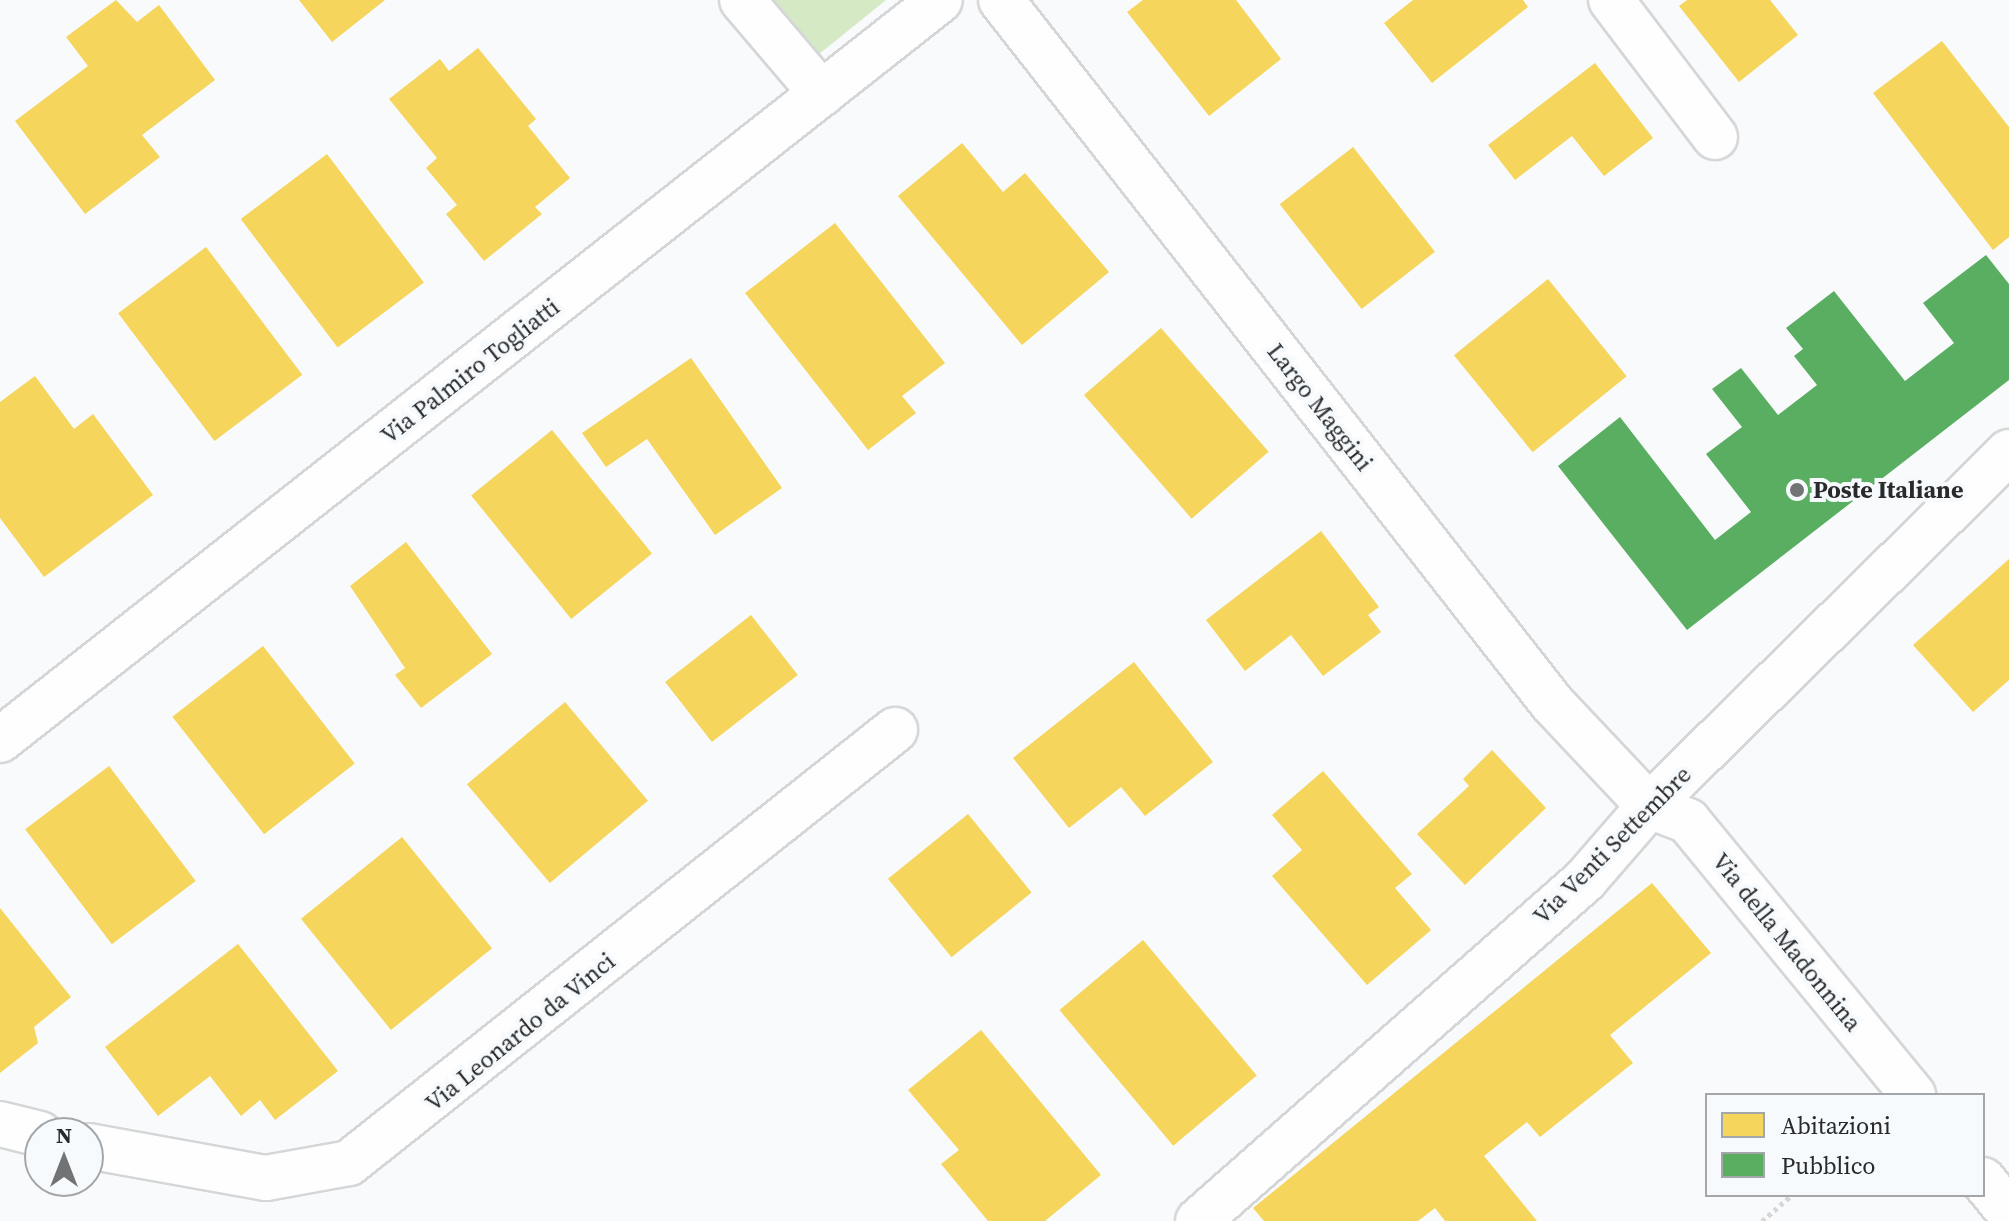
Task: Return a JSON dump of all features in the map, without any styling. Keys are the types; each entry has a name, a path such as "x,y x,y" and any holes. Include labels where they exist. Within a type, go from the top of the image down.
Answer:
{"street":[{"path":"742,0 822,94"},
{"name":"Via Palmiro Togliatti","path":"0,740 940,0"},
{"name":"Largo Maggini","path":"1001,0 1552,703 1649,806"},
{"path":"1611,0 1715,137"},
{"name":"Via Venti Settembre","path":"1198,1221 1585,880 1649,806 2009,452"},
{"name":"Via Leonardo da Vinci","path":"104,1149 266,1178 349,1163 895,730"},
{"name":"Via della Madonnina","path":"1649,806 1688,821 1911,1093"},
{"path":"0,1124 24,1130"},
{"path":"1985,1182 2009,1212"}],"path":[{"path":"1762,1221 1790,1197"}],"green space":[{"path":"767,0 886,0 813,59"}],"building: Abitazioni":[{"path":"116,0 137,22 159,5 215,80 142,135 160,157 85,214 15,121 88,66 66,37"},
{"path":"299,0 385,0 332,42"},
{"path":"1143,0 1236,0 1281,59 1209,116 1127,12"},
{"path":"1413,0 1523,0 1528,7 1432,83 1384,23"},
{"path":"1687,0 1770,0 1798,35 1739,82 1679,6"},
{"path":"1942,41 2009,127 2009,237 1993,250 1873,93"},
{"path":"478,48 536,119 528,126 570,178 535,207 542,214 484,261 446,214 457,205 426,168 437,158 389,99 440,59 449,71"},
{"path":"1595,63 1653,138 1604,176 1572,136 1515,180 1488,145"},
{"path":"962,143 1003,192 1025,173 1109,272 1022,345 898,196"},
{"path":"1353,147 1435,252 1362,309 1280,204"},
{"path":"327,154 424,283 338,348 241,219"},
{"path":"835,223 945,363 902,396 916,413 868,450 745,293"},
{"path":"206,247 302,375 214,441 118,313"},
{"path":"1548,279 1627,376 1533,452 1454,355"},
{"path":"1161,328 1269,452 1192,519 1084,395"},
{"path":"691,358 782,488 715,535 647,439 606,467 582,433"},
{"path":"35,376 74,429 93,414 153,495 44,577 0,518 0,402"},
{"path":"552,430 652,554 571,619 471,495"},
{"path":"1321,531 1379,607 1368,615 1381,632 1323,676 1291,635 1245,671 1206,620"},
{"path":"406,542 492,654 421,708 395,675 405,668 350,586"},
{"path":"2009,559 2009,680 1973,712 1913,645"},
{"path":"751,615 798,675 712,742 665,682"},
{"path":"263,646 355,763 264,834 172,717"},
{"path":"1134,662 1213,762 1145,816 1121,787 1069,828 1013,758"},
{"path":"565,702 648,801 550,883 467,784"},
{"path":"1492,750 1546,808 1465,885 1417,834 1469,786 1463,779"},
{"path":"109,766 196,881 112,944 25,829"},
{"path":"1323,771 1412,874 1395,888 1431,930 1367,985 1272,876 1302,850 1272,815"},
{"path":"968,814 1032,892 952,957 888,879"},
{"path":"402,837 492,948 391,1030 301,919"},
{"path":"1652,883 1711,953 1610,1035 1633,1063 1540,1137 1527,1122 1484,1156 1537,1221 1445,1221 1435,1208 1418,1221 1264,1221 1253,1208"},
{"path":"0,908 71,997 34,1027 38,1043 0,1073"},
{"path":"1143,940 1257,1076 1173,1146 1060,1010"},
{"path":"238,944 338,1071 275,1120 260,1100 241,1116 210,1076 158,1116 105,1047"},
{"path":"981,1030 1101,1175 1045,1221 988,1221 941,1164 959,1150 908,1090"}],"building: Pubblico":[{"path":"1986,255 2009,284 2009,380 1687,630 1558,466 1620,417 1715,540 1751,512 1706,454 1742,427 1712,389 1741,368 1778,415 1817,385 1794,356 1803,349 1786,328 1834,291 1905,381 1954,343 1923,303"}],"place":[{"name":"Poste Italiane","path":"1797,490"}]}
